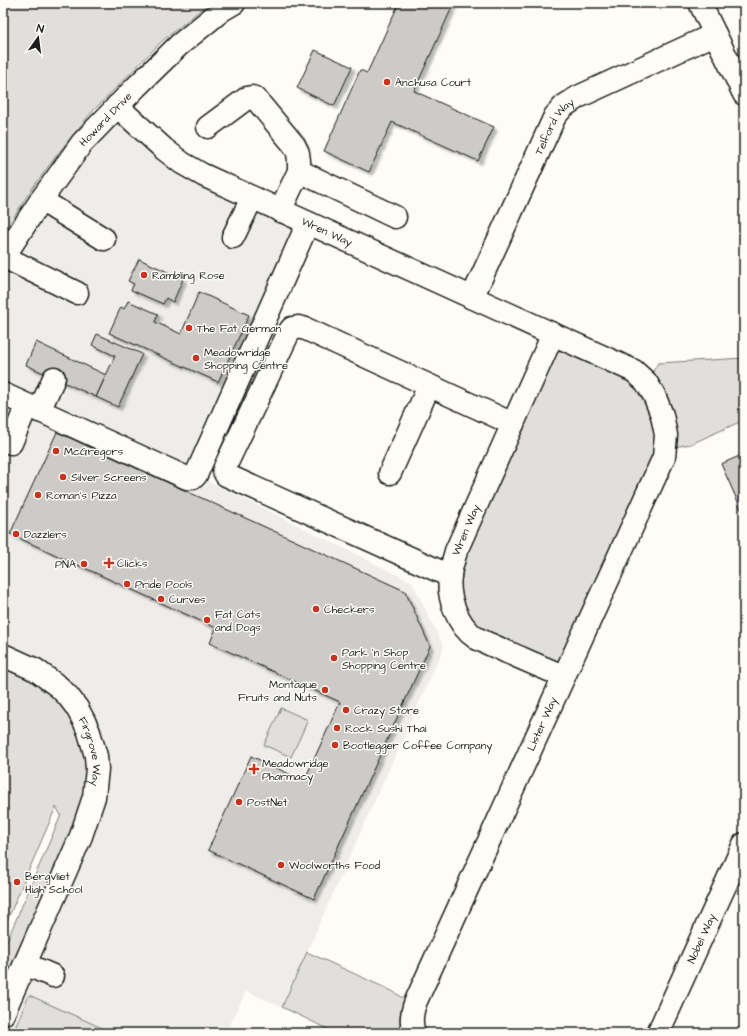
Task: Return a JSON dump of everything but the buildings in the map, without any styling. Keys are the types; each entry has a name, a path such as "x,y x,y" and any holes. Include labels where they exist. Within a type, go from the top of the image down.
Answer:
{"street":[{"name":"Howard Drive","path":"3,258 41,200 82,143 179,45 222,10 234,3"},
{"path":"700,3 744,94"},
{"name":"Telford Way","path":"472,298 549,128 555,116 564,106 578,97 715,34"},
{"path":"208,127 247,98 255,98 294,145 298,152 299,171 280,211"},
{"name":"Wren Way","path":"117,106 164,150 203,176 634,371 646,382 654,395 662,414"},
{"path":"299,171 395,217"},
{"path":"233,237 252,198"},
{"path":"41,200 104,239"},
{"path":"3,394 187,478 193,478 196,475 308,223"},
{"path":"3,258 77,293"},
{"path":"450,576 226,475 224,471 225,467 289,332 292,328 298,327 306,329 512,424"},
{"name":"Wren Way","path":"552,334 456,551 450,576 450,588 451,600 458,618 476,637 564,676"},
{"path":"11,443 54,378"},
{"path":"390,473 429,386"},
{"name":"Lister Way","path":"413,1032 413,1010 416,1001 664,457 666,435 662,414"},
{"name":"Firgrove Way","path":"3,655 36,670 59,687 68,696 77,708 89,732 96,756 97,769 94,797 88,818 3,1014"},
{"name":"Nobel Way","path":"658,1033 744,844"},
{"path":"25,964 53,976"}],"shaded area":[{"path":"3,3 138,3 143,6 146,3 209,3 161,42 91,113 56,156 29,193 3,234"},
{"path":"117,106 164,149 308,223 196,475 412,582 444,647 282,1007 246,991 226,1033 3,1033 3,1014 81,836 3,655 3,258"},
{"path":"553,334 634,371 666,435 564,676 476,637 450,588"},
{"path":"744,358 744,420 691,444 674,447 650,376 658,363"},
{"path":"3,655 59,687 97,769 3,1014 3,950 61,815 56,807 3,930"},
{"path":"281,708 308,720 291,757 264,745"},
{"path":"307,952 392,991 405,999 400,1016 402,1033 336,1033 282,1007"},
{"path":"29,995 113,1033 13,1033"}],"place":[{"name":"Anchusa Court","path":"387,82"},
{"name":"Rambling Rose","path":"144,275"},
{"name":"The Fat German","path":"189,328"},
{"name":"Meadowridge Shopping Centre","path":"196,358"},
{"name":"McGregors","path":"56,451"},
{"name":"Silver Screens","path":"63,477"},
{"name":"Roman's Pizza","path":"38,495"},
{"name":"Dazzlers","path":"16,534"},
{"name":"Clicks","path":"109,563"},
{"name":"PNA","path":"84,564"},
{"name":"Pride Pools","path":"127,584"},
{"name":"Curves","path":"161,599"},
{"name":"Checkers","path":"316,609"},
{"name":"Fat Cats and Dogs","path":"207,620"},
{"name":"Park 'n Shop Shopping Centre","path":"334,658"},
{"name":"Montague Fruits and Nuts","path":"325,690"},
{"name":"Crazy Store","path":"346,710"},
{"name":"Rock Sushi Thai","path":"337,728"},
{"name":"Bootlegger Coffee Company","path":"335,745"},
{"name":"Meadowridge Pharmacy","path":"254,769"},
{"name":"PostNet","path":"239,802"},
{"name":"Woolworths Food","path":"281,865"},
{"name":"Bergvliet High School","path":"17,882"}]}
